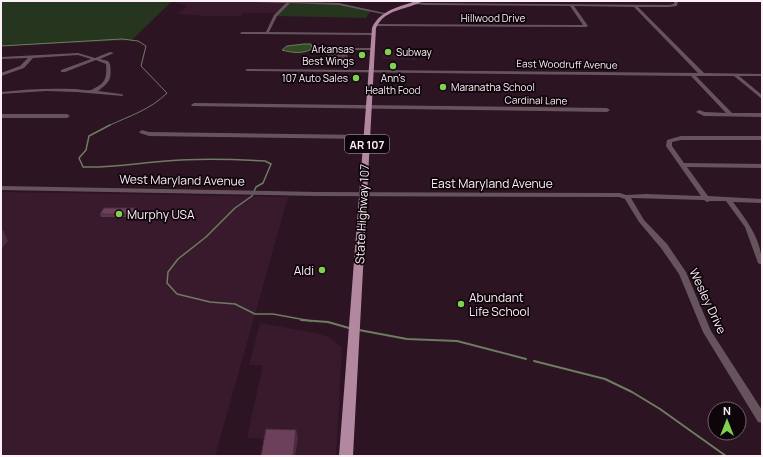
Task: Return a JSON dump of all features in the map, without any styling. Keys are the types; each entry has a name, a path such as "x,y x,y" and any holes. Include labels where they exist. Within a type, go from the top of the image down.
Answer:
{"main road":[{"path":"375,25 380,18 418,2"},
{"name":"State Highway 107","path":"346,456 375,25"}],"street":[{"path":"256,1 288,3 324,2 349,5 388,14"},
{"path":"584,6 588,1"},
{"path":"418,2 425,4 672,6 676,5 676,1"},
{"path":"266,33 275,16 288,3"},
{"name":"Hillwood Drive","path":"375,25 586,26 572,6"},
{"path":"635,6 702,74"},
{"path":"242,33 374,34"},
{"path":"324,49 373,50"},
{"path":"64,71 112,53"},
{"path":"1,58 83,54 108,64 109,78 93,92"},
{"path":"1,75 22,67 32,56"},
{"name":"East Woodruff Avenue","path":"247,70 762,75"},
{"path":"692,74 731,115"},
{"path":"735,75 762,98"},
{"path":"1,93 43,89 121,95"},
{"name":"Cardinal Lane","path":"194,105 607,110"},
{"path":"698,112 704,114 762,115"},
{"path":"1,116 67,116"},
{"path":"142,132 149,134 367,137"},
{"path":"707,200 669,146 668,143 671,139 762,138"},
{"path":"683,165 762,166"},
{"name":"West Maryland Avenue","path":"1,188 364,194"},
{"name":"East Maryland Avenue","path":"364,194 644,195 707,200 762,201"},
{"name":"Wesley Drive","path":"627,195 641,221 664,246 683,274 707,332 762,420"},
{"path":"728,200 748,228 762,263"}],"shaded area":[{"path":"1,1 172,1 132,40 1,46"},
{"path":"177,1 267,1 288,3 277,13 243,13 241,16 200,16 202,15 178,14 187,6 176,3"},
{"path":"288,3 339,4 371,10 366,18 275,16"},
{"path":"311,44 312,49 305,52 290,52 282,50 287,46"},
{"path":"383,51 417,51 417,60 382,59"},
{"path":"1,192 288,197 215,456 1,456"},
{"path":"260,323 316,333 331,338 342,348 336,456 264,456 267,439 247,438 263,365 249,365"}],"building":[{"path":"328,52 348,52 347,57 328,57"},
{"name":"Murphy USA","path":"104,208 136,208 133,215 100,214"},
{"path":"266,429 296,430 293,456 261,456"}],"waterway":[{"path":"1,46 122,39 138,41 146,46 141,66 167,93 154,104 109,126"},
{"path":"109,126 89,136 86,150 79,158 83,167 104,167 203,159 265,161 271,164 263,183 256,187 252,196 235,208 206,237 178,259 168,272 167,283 177,294 210,302 235,304 255,314 273,314 309,321"},
{"path":"301,320 309,321"},
{"path":"309,321 328,322 349,328"},
{"path":"359,330 407,339 457,341 526,359"},
{"path":"534,361 605,379 632,392 660,409 726,456"}],"place":[{"name":"Subway","path":"388,52"},
{"name":"Arkansas Best Wings","path":"362,55"},
{"name":"Ann's Health Food","path":"393,66"},
{"name":"107 Auto Sales","path":"356,78"},
{"name":"Maranatha School","path":"443,87"},
{"name":"Murphy USA","path":"119,214"},
{"name":"Aldi","path":"322,270"},
{"name":"Abundant Life School","path":"461,304"}]}
